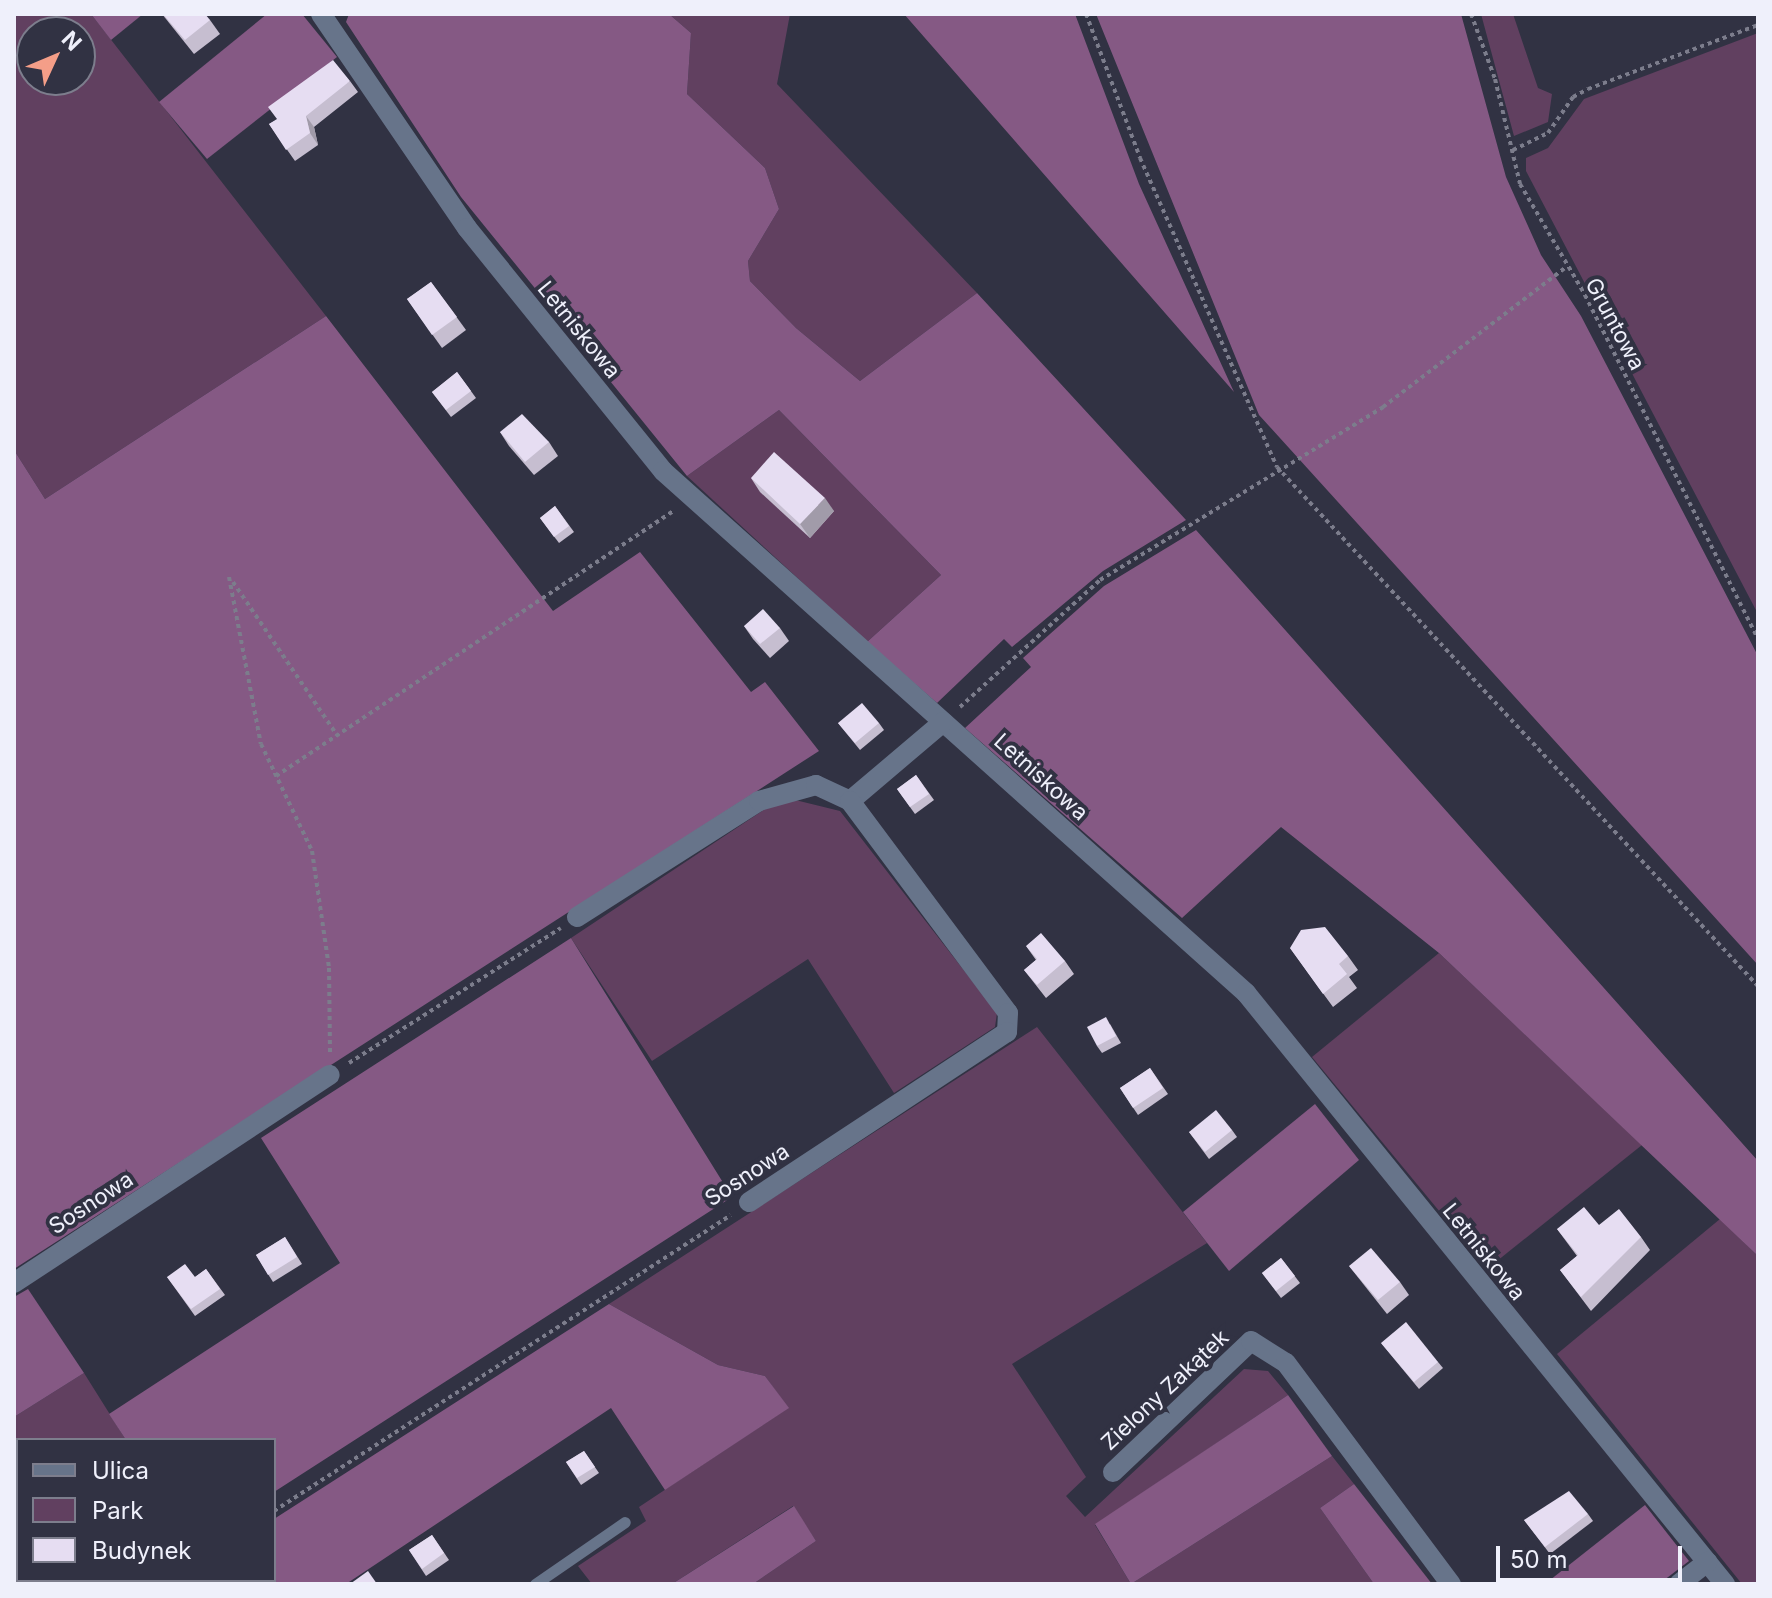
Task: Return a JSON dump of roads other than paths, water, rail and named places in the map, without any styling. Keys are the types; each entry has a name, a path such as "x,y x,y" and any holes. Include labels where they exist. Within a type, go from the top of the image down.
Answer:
{"street":[{"name":"Letniskowa","path":"321,14 467,228 690,499 1246,993 1725,1584"},
{"path":"850,801 943,722"},
{"name":"Sosnowa","path":"577,917 790,786 816,785 850,801 1008,1013 1010,1025 749,1202"},
{"name":"Sosnowa","path":"14,1283 330,1075"},
{"name":"Zielony Zakątek","path":"1113,1472 1251,1341 1286,1363 1451,1584"},
{"path":"1679,1584 1707,1562"}],"lane":[{"path":"535,1584 625,1522"}]}
